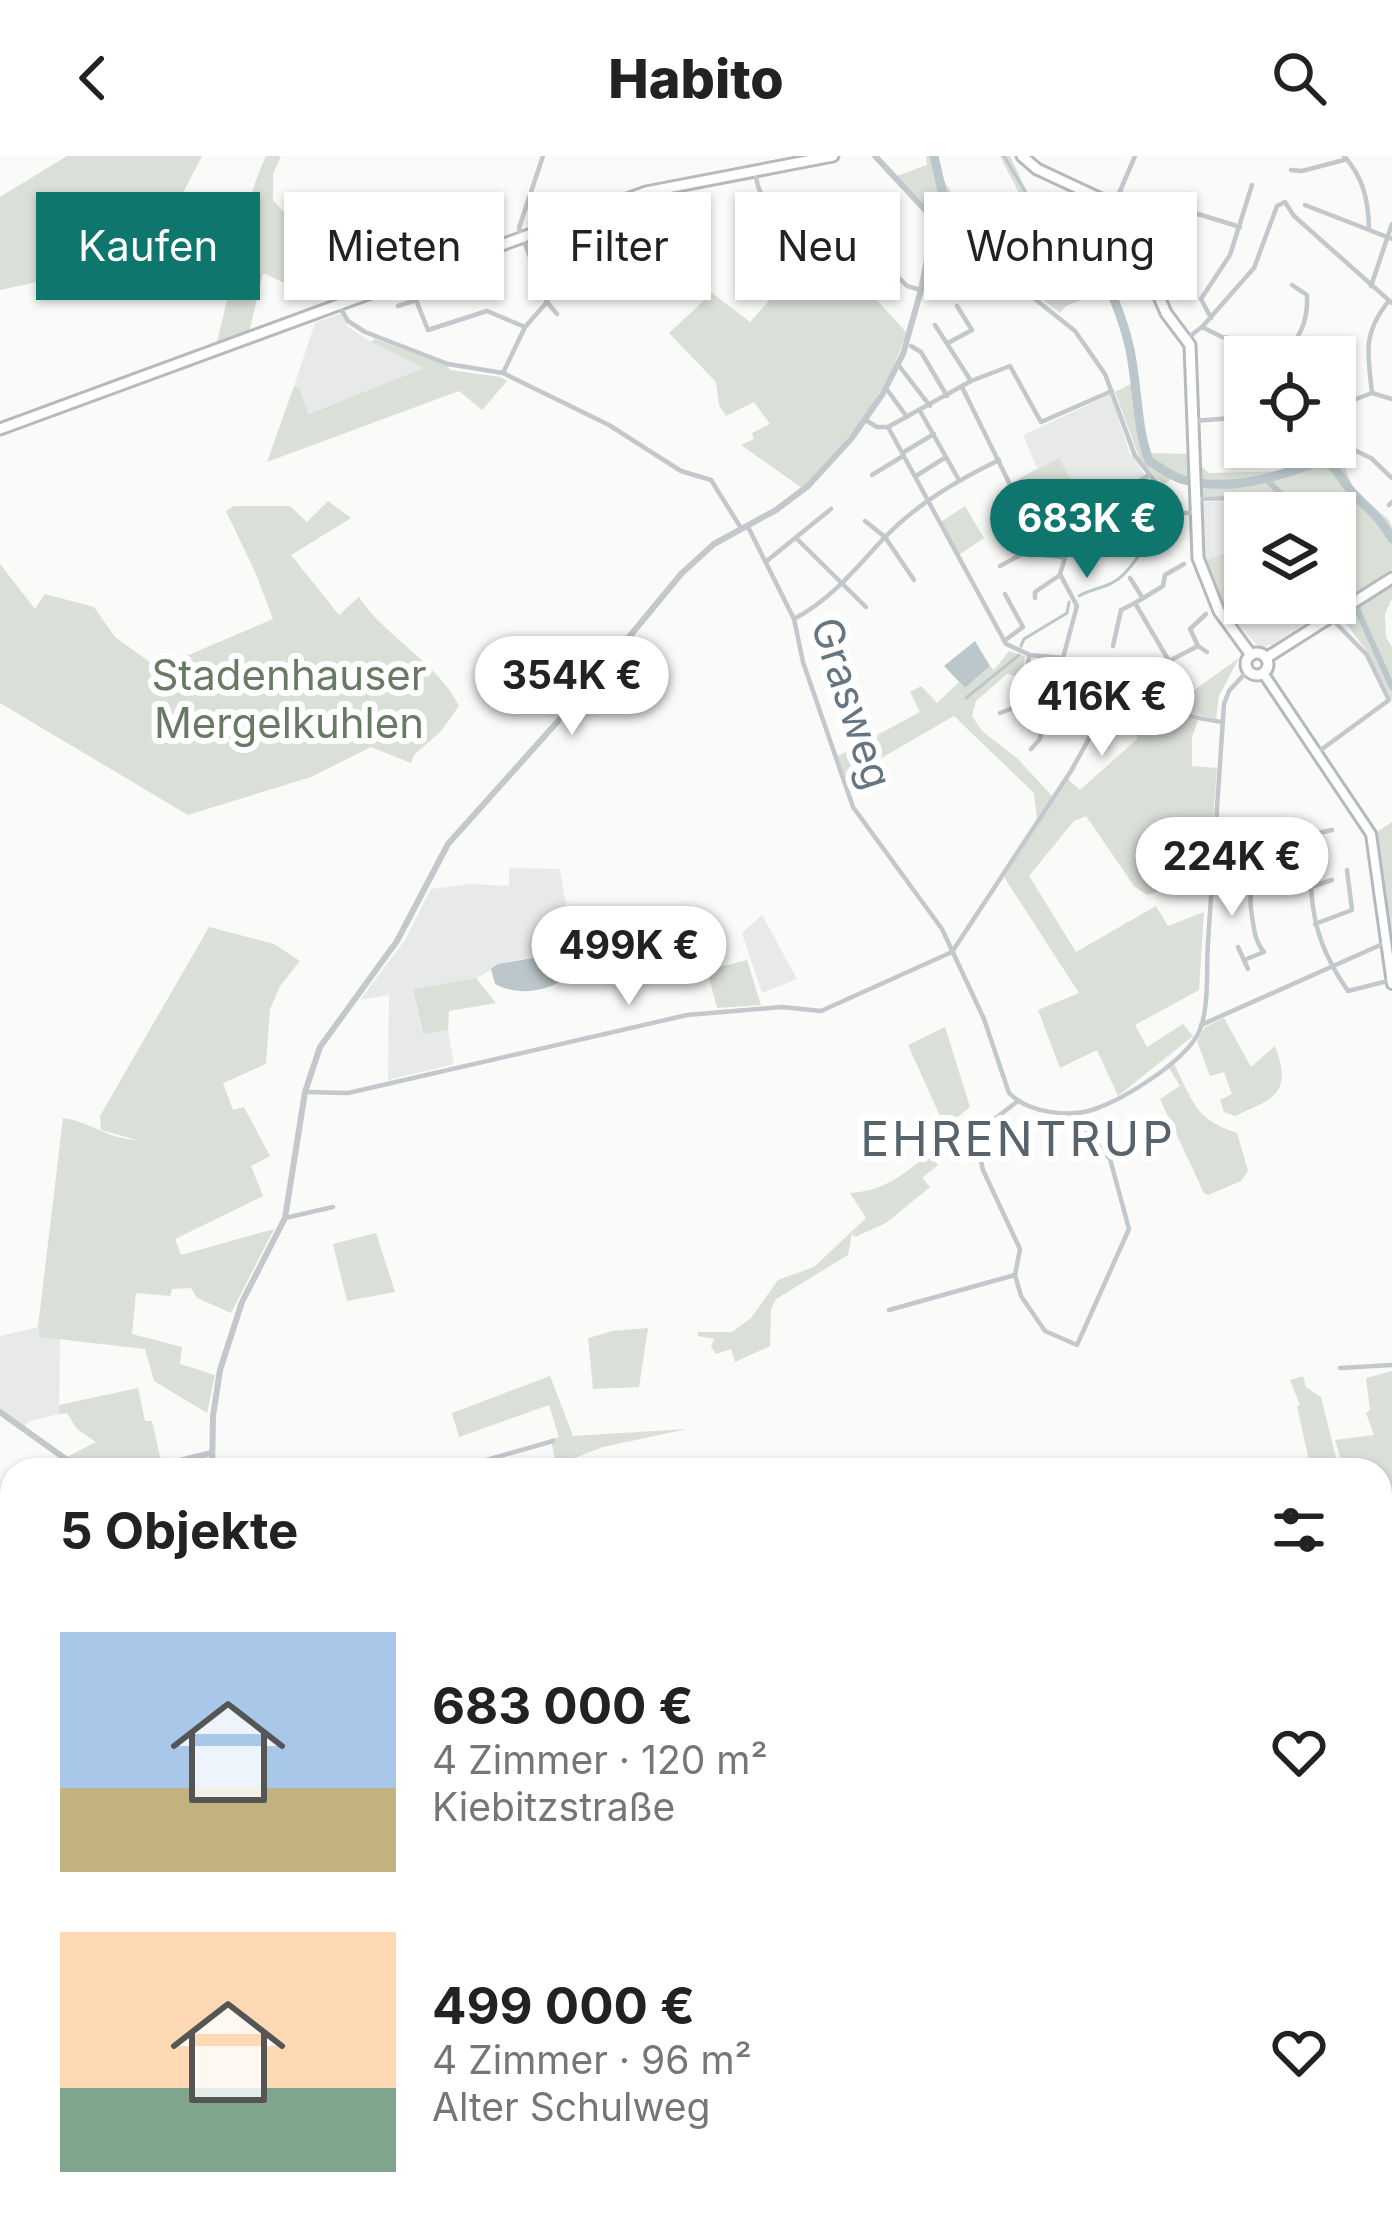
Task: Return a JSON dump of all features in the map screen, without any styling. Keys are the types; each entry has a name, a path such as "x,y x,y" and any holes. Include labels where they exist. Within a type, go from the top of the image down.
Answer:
{"main road":[{"path":"0,429 646,192 832,156"},
{"path":"1022,156 1037,169 1086,192"},
{"path":"1160,300 1192,355 1202,574 1219,610 1251,656 1248,670 1263,673 1266,658 1258,653 1251,656"},
{"path":"1356,601 1392,578"},
{"path":"1266,658 1319,624"},
{"path":"1263,673 1371,834 1392,982"}],"street":[{"path":"528,253 519,222 543,156"},
{"path":"879,156 924,214"},
{"path":"1121,192 1135,156"},
{"path":"1291,170 1345,157 1360,176 1366,194 1369,230"},
{"path":"755,170 759,192"},
{"path":"1211,318 1201,299 1222,270 1252,184"},
{"path":"1186,339 1254,268 1277,206 1285,202 1294,216 1390,302 1372,322 1367,338 1372,393"},
{"path":"1305,206 1390,238"},
{"path":"1197,214 1240,227"},
{"path":"1371,286 1392,224"},
{"path":"212,1458 215,1393 227,1343 242,1302 285,1218 305,1092 320,1047 397,941 448,844 682,573 714,544 808,486 829,466 865,420 903,354 924,278"},
{"path":"900,279 922,290"},
{"path":"1292,285 1307,295 1300,336"},
{"path":"398,306 416,300 428,330 487,311 525,327"},
{"path":"1038,300 1089,349 1112,391 1129,444 1150,475 1181,513 1196,513"},
{"path":"503,374 525,327 547,302 557,314"},
{"name":"Grasweg","path":"338,304 348,321 365,332 448,364 503,374 610,425 681,471 711,480 768,560 794,619 803,662 853,807 942,929 983,1019 1002,1079 1018,1101"},
{"path":"948,343 972,330 957,306"},
{"path":"934,325 971,381"},
{"path":"1202,327 1224,337"},
{"path":"519,341 527,346"},
{"path":"910,346 921,352 947,396"},
{"path":"865,420 888,427 971,381 1010,366 1041,422 1112,391"},
{"path":"900,367 930,406"},
{"path":"962,388 1022,509"},
{"path":"888,391 908,418"},
{"path":"1356,399 1372,393 1392,399"},
{"path":"920,411 959,479"},
{"path":"1194,421 1224,418"},
{"path":"888,427 1004,641 1030,655 1063,658 1089,687 1111,699 1223,722"},
{"path":"872,476 934,434"},
{"path":"1356,451 1392,478"},
{"path":"916,476 946,457"},
{"path":"794,619 844,585 885,537 926,500 999,460"},
{"path":"1124,491 1150,475"},
{"path":"1195,494 1224,497"},
{"path":"768,560 830,509"},
{"path":"865,521 885,537 914,580"},
{"path":"1055,525 1070,542 1091,548 1103,540"},
{"path":"796,538 866,607"},
{"path":"1063,658 1077,606 1060,574 1070,542"},
{"path":"1000,566 1024,553 1063,557"},
{"path":"1162,586 1165,575 1184,564"},
{"path":"1035,598 1035,592 1060,574"},
{"path":"1130,578 1142,597"},
{"path":"1113,646 1121,610 1162,586 1173,589"},
{"path":"1004,641 1023,627 1005,594"},
{"path":"1135,604 1169,661 1158,705"},
{"path":"1206,614 1190,629 1198,646 1207,652"},
{"path":"1318,752 1389,700 1367,655 1337,624"},
{"path":"1169,661 1198,646"},
{"path":"1021,705 1030,655"},
{"path":"1077,1114 1082,1127 1110,1159 1129,1229 1077,1345 1045,1331 1028,1312 1015,1275 1020,1249 983,1170 977,1144 986,1123 1018,1101 1077,1114 1120,1099 1187,1048 1201,1025 1223,722 1229,692 1248,670"},
{"path":"1023,691 1032,694"},
{"path":"305,1092 367,1090 462,1064 707,1012 782,1007 821,1010 952,952 1071,771 1111,699"},
{"path":"1000,713 1021,705 1037,713 1042,720 1040,739 1031,748"},
{"path":"1244,960 1264,952 1258,946 1250,907 1253,873 1269,853 1332,830"},
{"path":"1316,924 1352,910 1347,870"},
{"path":"1212,878 1253,873"},
{"path":"1332,880 1312,887 1316,924 1331,966 1348,991 1392,982"},
{"path":"1201,1025 1387,942"},
{"path":"1238,947 1248,969"},
{"path":"285,1218 333,1207"},
{"path":"889,1310 1015,1275"},
{"path":"1340,1368 1392,1365"},
{"path":"0,1412 60,1458"},
{"path":"493,1458 553,1441"},
{"path":"189,1458 212,1452"}],"shaded area":[{"path":"341,313 348,327 425,368 307,414 300,389 294,386 315,323"},
{"path":"1111,394 1129,452 1145,475 1092,504 1076,480 1028,506 1016,480 1037,468 1023,435"},
{"path":"1224,501 1224,553 1204,561 1201,502"},
{"path":"1238,624 1303,624 1273,644 1260,648"},
{"path":"975,641 990,666 965,688 944,666"},
{"path":"509,868 560,869 573,951 507,962 476,978 413,989 422,1033 448,1030 454,1064 388,1080 389,995 360,1000 405,940 431,889 509,886"},
{"path":"762,915 797,979 762,993 742,933"},
{"path":"568,952 571,971 556,984 525,991 495,984 491,969 498,964"},
{"path":"38,1327 41,1337 60,1338 59,1414 29,1421 24,1427 0,1408 0,1336"}],"green space":[{"path":"67,156 202,156 184,192 36,192 36,282 0,290 0,197"},
{"path":"266,156 281,156 273,174 273,200 284,213 284,283 263,273 260,286 260,192 253,192"},
{"path":"926,156 937,156 951,192 924,192 924,204 897,176 927,165"},
{"path":"1000,156 1010,156 1027,192 1018,192"},
{"path":"712,293 750,322 770,300 877,300 906,332 889,376 864,416 802,488 741,445 770,424 754,402 726,416 719,405 716,382 669,333 704,300 711,300"},
{"path":"226,300 257,300 249,333 216,345"},
{"path":"1043,300 1081,300 1066,306 1060,313"},
{"path":"375,339 450,370 507,381 482,410 459,391 267,462 294,386 300,389 308,414 424,368 371,342"},
{"path":"1133,383 1139,430 1151,453 1186,454 1209,473 1345,468 1355,492 1202,496 1201,480 1175,476 1164,485 1140,460 1115,392"},
{"path":"1059,458 1070,479 1030,501 1018,480"},
{"path":"1356,493 1392,527 1392,569 1356,593"},
{"name":"Stadenhauser Mergelkuhlen","path":"328,501 351,518 291,555 339,615 359,597 439,677 459,706 411,763 371,747 311,777 188,815 0,703 0,564 35,609 45,594 94,607 115,637 158,668 273,619 226,511 234,506 290,506 307,522"},
{"path":"965,506 984,538 959,555 941,522"},
{"path":"1224,553 1224,606 1212,586 1204,561"},
{"path":"1392,582 1385,614 1386,637 1392,647 1392,700 1369,654 1346,624 1356,624 1356,607"},
{"path":"1009,651 1025,656 1023,678 1007,674 976,701 972,716 1052,796 1037,819 1034,793 954,716 845,779 838,756 920,712 910,692 921,686 937,703 959,682 965,688 990,666 994,670"},
{"path":"1239,658 1219,696 1216,719 1169,708"},
{"path":"1145,707 1198,720 1192,737 1192,766 1217,768 1209,875 1147,895 1134,886 1086,816 1074,821 1029,876 1076,952 1156,906 1168,926 1204,912 1199,990 1135,1025 1147,1047 1183,1024 1193,1036 1118,1096 1097,1050 1060,1068 1038,1010 1079,993 1004,877 1068,779 1080,790 1137,739 1137,719"},
{"path":"1392,822 1392,963 1377,832"},
{"path":"209,927 274,944 300,961 280,986 270,1009 266,1064 223,1083 233,1110 244,1107 270,1156 251,1166 263,1196 175,1239 181,1255 274,1229 231,1313 197,1298 191,1288 172,1289 170,1296 136,1293 132,1334 182,1347 180,1364 215,1375 207,1413 154,1381 145,1349 40,1337 38,1327 63,1118 117,1137 137,1140 101,1130 100,1116"},
{"path":"747,960 761,1005 717,1008 707,970"},
{"path":"476,978 496,1003 449,1011 448,1030 423,1034 413,989"},
{"path":"1224,1018 1251,1067 1275,1046 1282,1075 1270,1099 1235,1116 1224,1112 1220,1100 1232,1094 1224,1072 1210,1076 1197,1041 1205,1027"},
{"path":"945,1027 970,1107 945,1127 908,1045"},
{"path":"1173,1062 1203,1115 1237,1133 1248,1171 1241,1181 1208,1195 1160,1099 1180,1086 1168,1066"},
{"path":"929,1154 938,1165 922,1178 930,1187 886,1223 855,1237 852,1233 848,1255 776,1299 771,1309 770,1346 735,1362 731,1349 716,1354 711,1347 714,1339 698,1336 698,1332 732,1332 751,1318 778,1280 814,1267 866,1218 850,1193 883,1185"},
{"path":"376,1233 395,1292 347,1301 333,1244"},
{"path":"648,1328 639,1387 593,1389 588,1338"},
{"path":"1392,1371 1392,1458 1340,1458 1335,1440 1374,1435 1366,1413 1370,1410 1366,1378"},
{"path":"550,1376 573,1436 687,1429 574,1458 555,1458 551,1439 559,1437 549,1405 459,1437 452,1413"},
{"path":"1303,1376 1306,1387 1321,1397 1336,1458 1308,1458 1300,1405 1290,1380"},
{"path":"138,1388 160,1458 65,1458 96,1442 77,1429 67,1413 59,1414 59,1405"}],"waterway":[{"path":"934,156 946,208 970,232 1005,236 1048,220 1076,220 1121,316 1149,461 1180,479 1219,484 1271,477 1320,461 1336,470 1392,539"},
{"path":"1004,156 1025,192"},
{"path":"1268,481 1279,492"},
{"path":"1079,596 1119,579 1154,536 1181,521"},
{"path":"1021,646 1024,639 1067,613 1069,602"},
{"path":"1356,607 1392,687"},
{"path":"966,698 1019,655"}],"district":[{"name":"EHRENTRUP","path":"1018,1139"}]}
